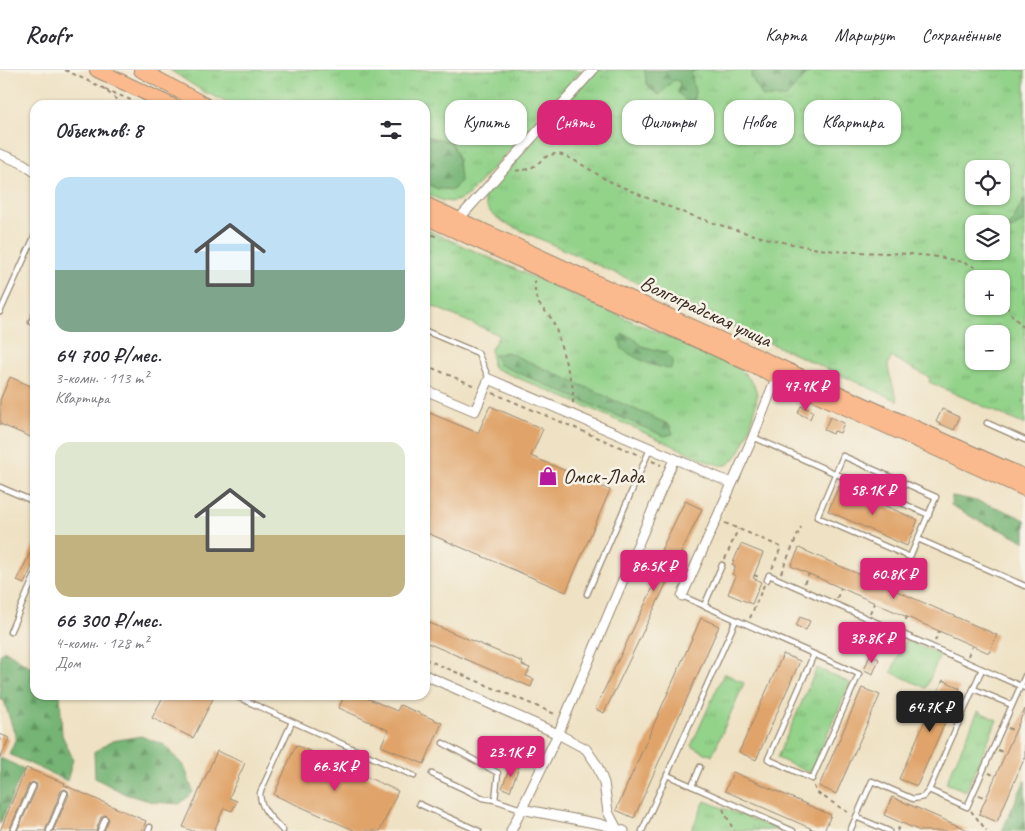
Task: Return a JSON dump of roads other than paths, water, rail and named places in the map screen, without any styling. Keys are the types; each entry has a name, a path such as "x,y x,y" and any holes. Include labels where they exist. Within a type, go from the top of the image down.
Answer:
{"main road":[{"path":"97,70 160,100"},
{"path":"141,70 196,100"},
{"name":"Волгоградская улица","path":"430,207 455,224 776,378 1025,489"},
{"name":"Волгоградская улица","path":"430,219 455,224 1025,477"}],"street":[{"path":"455,224 593,70"},
{"path":"0,154 30,169"},
{"path":"682,596 776,378"},
{"path":"430,392 475,411 489,379 731,483"},
{"path":"511,831 558,734 674,459"},
{"path":"430,677 558,734 586,749 598,765 604,783 608,812 620,829"},
{"path":"522,809 598,827 620,829"}],"lane":[{"path":"0,312 30,246"},
{"path":"430,333 478,353 489,379"},
{"path":"987,423 1025,440"},
{"path":"752,437 929,514"},
{"path":"587,594 650,449"},
{"path":"844,456 936,497 929,514 910,558 817,517 844,456"},
{"path":"0,486 30,500"},
{"path":"918,539 1025,586"},
{"path":"704,606 722,565"},
{"path":"768,578 1023,687"},
{"path":"10,632 30,586"},
{"path":"682,596 747,624 859,674 812,779 768,760 814,654"},
{"path":"642,831 736,620"},
{"path":"850,831 872,781 913,799 922,797 929,790 982,669"},
{"path":"929,790 967,807 1012,705 1023,687 1025,676"},
{"path":"974,689 1012,705"},
{"path":"244,700 414,776"},
{"path":"283,831 263,809 260,802 260,793 292,722"},
{"path":"443,743 498,773 495,800"},
{"path":"692,786 700,767"},
{"path":"432,774 483,798 522,809"},
{"path":"667,776 794,831"},
{"path":"13,831 33,786"},
{"path":"49,831 66,793"},
{"path":"419,804 479,831"},
{"path":"856,817 889,831"},
{"path":"100,831 105,819"}],"place":[{"name":"Омск-Лада","path":"548,476"}]}
